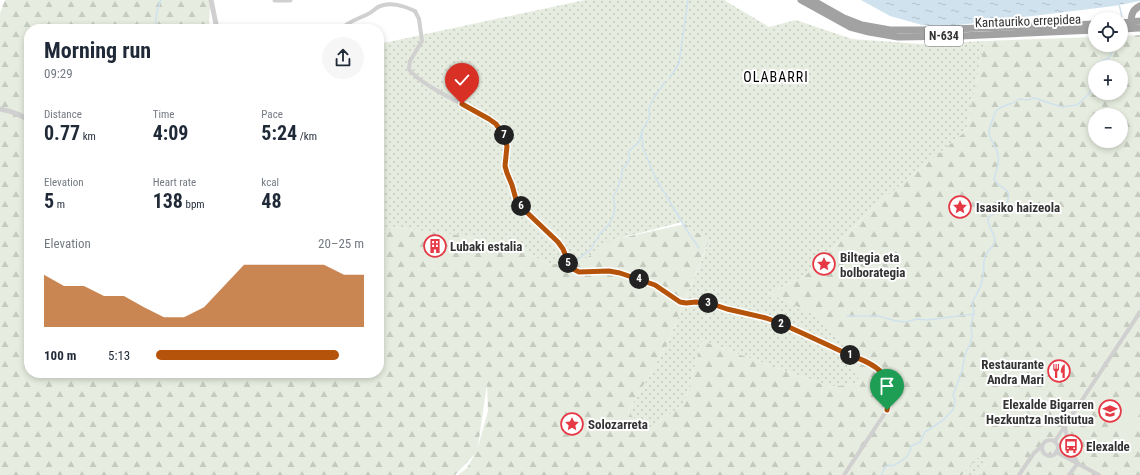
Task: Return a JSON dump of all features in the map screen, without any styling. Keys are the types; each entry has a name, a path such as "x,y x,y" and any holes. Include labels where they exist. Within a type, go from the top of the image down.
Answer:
{"highway":[{"name":"Kantauriko errepidea","path":"801,0 850,27 898,37 1088,30"},
{"name":"N-634","path":"812,0 844,18 862,25 890,30 936,30 1088,24"},
{"path":"1131,25 1131,14 1140,6"},
{"path":"1128,26 1140,21"},
{"path":"1128,24 1140,28"}],"street":[{"path":"211,0 216,24"},
{"path":"275,0 290,0"},
{"path":"346,24 369,14 379,6 388,4 403,6 415,11 419,19 422,41 410,61 409,69 420,80 489,119 499,129 506,140 507,146 505,166 517,203 558,242 563,249 571,268 579,272 609,271 620,273 655,285 680,302 712,304 766,318 864,361 879,370 883,374 886,383 888,396 887,410 844,475"},
{"path":"0,109 24,117"},
{"path":"1055,441 1128,328 1140,312"},
{"path":"1065,426 1068,446 1078,463"},
{"path":"1019,475 1034,453 1047,440 1055,441"},
{"path":"1042,445 1042,450 1045,454 1053,455 1058,446 1055,441"},
{"path":"1058,446 1068,446"},
{"path":"1056,452 1099,475"},
{"path":"1069,475 1078,463"}],"green space":[{"path":"5,0 210,0 209,24 24,24 24,378 384,378 384,235 393,227 504,241 550,265 585,259 612,240 685,224 709,241 667,344 628,412 647,431 684,404 702,341 830,387 861,383 842,342 816,315 768,293 804,277 874,207 966,131 985,41 1088,37 1088,52 1128,52 1128,36 1140,35 1140,475 976,475 986,464 978,457 962,475 458,475 467,468 475,454 455,475 0,475 0,13","holes":["487,384 488,411 478,447"]},
{"path":"585,0 724,0 769,27 796,20 852,39 921,44 985,41 966,131 874,207 804,277 768,293 816,315 842,342 861,383 830,387 702,341 684,404 647,431 628,412 667,344 709,242 682,222 613,240 585,259 552,266 506,242 393,227 384,235 384,43"},
{"path":"1128,398 1140,407 1140,414 1125,433 1110,422"},
{"path":"978,457 986,464 976,475 962,475"}],"water":[{"path":"861,0 1140,1 1114,6 943,27 922,25 890,16"}],"waterway":[{"path":"156,24 157,10 161,0"},
{"path":"669,78 679,63 688,0"},
{"path":"1118,0 1121,12"},
{"path":"1105,60 1109,58 1112,52"},
{"path":"576,261 591,249 599,235 613,217 615,207 613,197 619,186 619,181 622,178 622,170 629,160 628,152 640,141 642,132 649,118 650,105 665,82"},
{"path":"881,475 885,467 890,465 893,466 905,459 911,446 920,442 925,432 942,421 954,407 955,400 953,395 962,371 965,354 972,336 971,325 974,312 972,303 983,278 985,257 987,252 994,245 995,241 988,218 1005,206 1009,196 1007,191 994,179 998,158 997,150 989,132 997,110 1014,103 1019,99 1028,100 1034,98 1062,107 1077,105 1088,95"},
{"path":"642,133 643,148 655,177 699,248"},
{"path":"847,316 878,316 905,322 917,319 927,320 974,314"}],"place":[{"name":"Isasiko haizeola","path":"960,207"},
{"name":"Lubaki estalia","path":"435,246"},
{"name":"Biltegia eta bolborategia","path":"824,264"},
{"name":"Restaurante Andra Mari","path":"1059,371"},
{"name":"Elexalde Bigarren Hezkuntza Institutua","path":"1110,411"},
{"name":"Solozarreta","path":"572,424"},
{"name":"Elexalde","path":"1071,446"}],"district":[{"name":"OLABARRI","path":"776,77"}],"route":[{"path":"462,104 496,124 502,133 506,140 507,146 505,166 517,203 558,242 563,249 571,268 585,273 609,271 620,273 655,285 680,302 712,304 780,323 864,361 879,370 883,374 886,383 888,396 887,410"}]}
